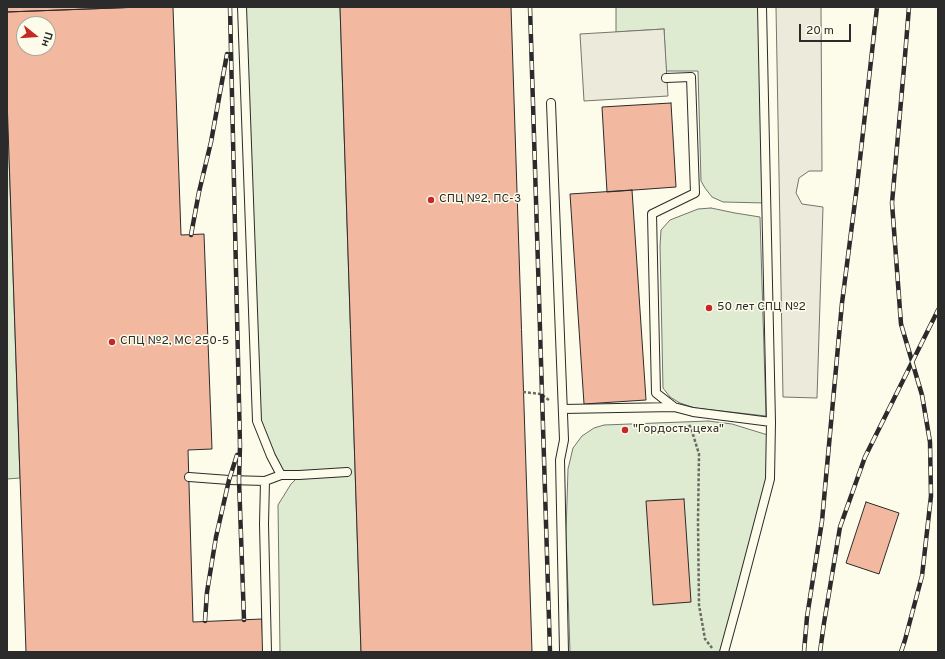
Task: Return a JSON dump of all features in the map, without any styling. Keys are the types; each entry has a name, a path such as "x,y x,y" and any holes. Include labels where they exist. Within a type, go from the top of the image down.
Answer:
{"lane":[{"path":"242,7 257,421 281,476"},
{"path":"724,652 770,479 771,422 762,7"},
{"path":"666,78 692,77 695,193 652,214 656,393 674,407"},
{"path":"551,103 564,440 560,460 564,652"},
{"path":"563,409 674,407 693,412 771,422"},
{"path":"189,477 264,481 281,476 348,472"},
{"path":"264,481 267,652"}],"path":[{"path":"523,392 542,394 563,409"},
{"path":"674,407 691,428 699,454 699,605 705,639 715,652"}],"green space":[{"path":"242,7 340,7 361,652 280,652 278,505 291,484 299,476 281,475 257,421"},
{"path":"616,7 762,7 766,203 723,202 712,197 705,188 701,181 698,71 666,71 664,29 616,32"},
{"path":"7,98 20,478 7,479"},
{"path":"711,208 760,217 766,416 695,408 680,403 670,397 663,388 660,246 661,230 670,220 698,209"},
{"path":"708,421 732,424 771,436 770,479 724,652 570,652 566,532 568,469 573,448 582,436 594,428 604,425"}],"shaded area":[{"path":"776,7 821,7 822,171 809,171 799,178 796,193 802,204 823,207 817,398 783,397"},
{"path":"664,29 668,96 584,101 580,34"}],"building":[{"path":"7,7 141,7 7,12"},
{"name":"СПЦ №2, МС 250-5","path":"173,7 181,235 204,234 212,449 188,450 193,622 262,619 263,652 26,652 7,98 7,12"},
{"name":"СПЦ №2, ПС-3","path":"340,7 511,7 532,652 361,652"},
{"path":"671,103 676,187 607,192 602,107"},
{"path":"632,190 646,400 584,404 570,194"},
{"path":"684,499 691,602 653,605 646,501"},
{"path":"866,502 899,513 879,574 846,563"}],"railway":[{"path":"230,7 240,446 239,480 244,620"},
{"path":"530,7 550,652"},
{"path":"804,652 807,617 822,521 842,303 877,7"},
{"path":"901,652 922,576 931,496 930,442 922,395 901,324 892,203 909,7"},
{"path":"191,235 199,192 211,142 227,54"},
{"path":"820,652 840,527 865,457 938,310"},
{"path":"205,621 207,592 216,537 229,480 237,455"}],"place":[{"name":"СПЦ №2, ПС-3","path":"431,200"},
{"name":"50 лет СПЦ №2","path":"709,308"},
{"name":"СПЦ №2, МС 250-5","path":"112,342"},
{"name":"\"Гордость цеха\"","path":"625,430"}]}
